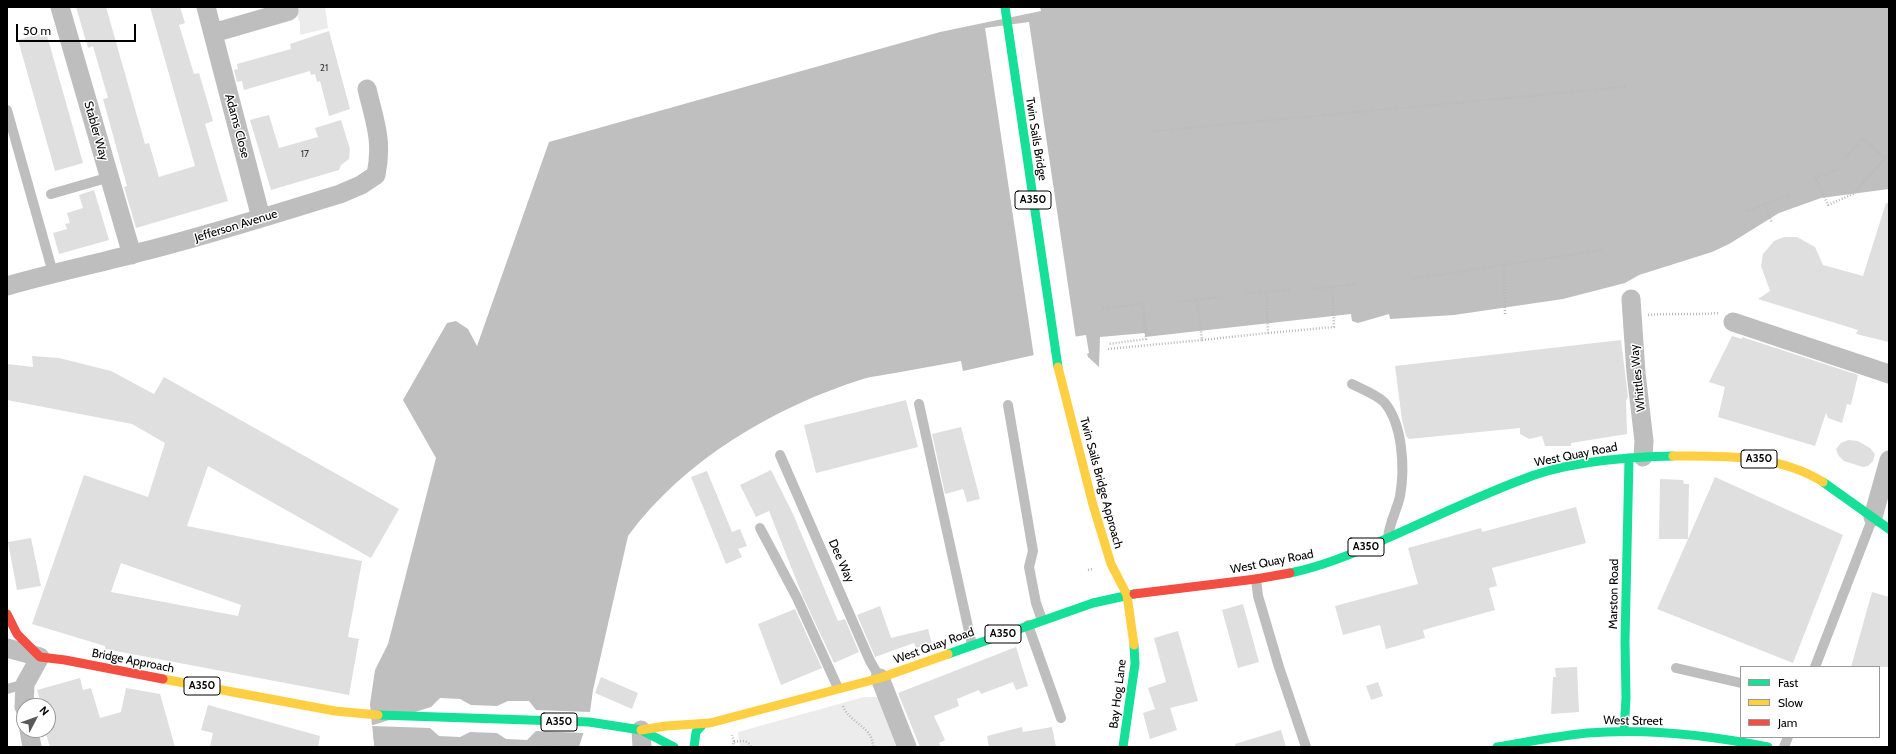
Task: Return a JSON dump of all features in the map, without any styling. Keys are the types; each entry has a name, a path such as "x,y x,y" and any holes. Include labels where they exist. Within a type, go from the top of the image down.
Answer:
{"main road":[{"name":"Twin Sails Bridge","path":"1005,7 1059,375"},
{"name":"Twin Sails Bridge Approach","path":"1059,375 1105,545 1111,564 1127,596"},
{"name":"West Quay Road","path":"641,739 666,726 703,724 880,678 1093,603 1127,596 1256,580 1315,567 1361,550 1522,479 1579,465 1636,457 1735,456 1758,458 1780,463 1811,475 1827,484 1889,529"},
{"name":"Marston Road","path":"1624,732 1626,698 1625,641 1636,457"},
{"name":"Bay Hog Lane","path":"1123,747 1135,664 1134,637 1127,596"},
{"path":"7,614 17,634 40,657"},
{"name":"Bridge Approach","path":"40,657 65,660 335,712 363,715 589,722 641,739"},
{"path":"694,747 696,732 703,724"},
{"name":"West Street","path":"1497,747 1624,732 1654,732 1733,740 1768,747"},
{"name":"A350","path":"641,739 674,747"}],"street":[{"name":"Stabler Way","path":"60,7 132,255"},
{"name":"Adams Close","path":"206,7 261,218"},
{"path":"213,34 289,11"},
{"name":"Jefferson Avenue","path":"7,286 53,273 132,255 340,194 361,185 376,174 380,155 378,135 367,89"},
{"name":"Whittles Way","path":"1630,299 1636,373 1644,441 1636,457"},
{"path":"1733,322 1889,374"},
{"path":"1873,517 1889,460"},
{"path":"7,648 40,657 16,687 20,698"},
{"path":"880,678 907,747"}],"lane":[{"path":"7,110 53,273"},
{"path":"51,194 110,177"},
{"path":"1352,384 1383,402 1396,420 1403,462 1400,497 1390,523 1388,537"},
{"path":"919,404 972,645"},
{"path":"1008,405 1033,551 1029,567 1036,603 1042,620"},
{"name":"Dee Way","path":"780,455 870,661 880,678"},
{"path":"1815,666 1873,517"},
{"path":"760,528 797,598 838,688"},
{"path":"1256,580 1258,596 1279,667 1306,747"},
{"path":"1028,625 1061,718"},
{"path":"1676,668 1740,683"}],"path":[{"path":"1155,131 1625,87"},
{"path":"1845,158 1863,138 1885,158"},
{"path":"1836,170 1816,178 1828,205 1854,194 1889,154"},
{"path":"1747,211 1792,194"},
{"path":"1764,204 1772,223"},
{"path":"1412,279 1602,250"},
{"path":"1504,265 1505,314"},
{"path":"1313,289 1358,284"},
{"path":"1108,349 1334,327 1332,287"},
{"path":"1246,293 1289,290"},
{"path":"1266,292 1268,333"},
{"path":"1176,302 1220,296"},
{"path":"1197,299 1202,340"},
{"path":"1103,308 1143,304 1146,339 1108,344"},
{"path":"838,688 846,714 870,734 873,747"},
{"path":"732,747 734,742 744,741 751,747"},
{"path":"542,746 578,747"}],"shaded area":[{"path":"295,7 325,7 328,28 300,35 300,24"},
{"path":"1040,7 1889,7 1889,189 1821,198 1779,213 1729,244 1712,252 1639,275 1625,283 1563,299 1454,315 1390,319 1389,314 1358,323 1352,321 1351,314 1145,337 1145,333 1100,337 1099,367 1088,357 1087,354 1089,353 1086,335 1038,342 1034,355 963,371 961,361 867,378 830,391 764,421 703,460 676,483 628,536 593,690 590,712 579,747 374,747 370,704 375,670 388,644 436,458 403,400 447,323 456,321 468,329 477,346 549,142 940,32 1041,11"},
{"path":"864,697 878,697 898,747 740,747 738,732"}],"pier":[{"path":"1029,22 1076,339 1039,344 1034,357 985,28"},
{"path":"440,698 460,699 471,705 497,706 508,701 529,701 536,710 590,712 584,733 536,731 527,740 506,739 497,733 470,732 460,737 439,736 430,728 372,726 374,747 372,747 370,726 431,707"}],"building":[{"path":"76,7 106,7 145,144 149,143 159,177 195,166 150,7 180,7 185,23 179,25 194,74 199,73 213,121 205,124 228,201 136,228 124,187 127,186 103,99 108,98 93,46 88,48"},
{"path":"329,31 350,109 329,116 320,81 317,82 315,74 311,75 310,71 244,90 242,81 237,82 234,70 238,69 237,64 291,49 290,44"},
{"path":"46,32 83,163 55,171 18,40"},
{"path":"269,115 279,148 318,137 315,128 341,120 350,149 349,159 341,165 339,170 271,190 250,120"},
{"path":"94,190 109,240 59,254 53,233 67,229 65,224 70,223 67,213 83,208 79,195"},
{"path":"1886,203 1889,203 1889,342 1856,334 1858,330 1758,299 1770,291 1761,266 1763,254 1774,241 1784,237 1797,237 1815,247 1823,265 1863,276"},
{"path":"1732,336 1742,339 1742,337 1858,375 1851,405 1847,404 1842,423 1828,418 1826,413 1815,446 1718,417 1725,387 1709,382"},
{"path":"1621,340 1628,397 1626,400 1627,434 1571,443 1571,446 1545,446 1542,436 1529,439 1520,434 1520,428 1409,439 1406,436 1402,420 1395,366"},
{"path":"32,356 59,358 111,371 154,394 164,377 399,509 371,558 208,466 187,526 362,561 348,637 359,639 349,695 105,649 105,646 32,624 84,475 148,497 165,443 132,424 7,400 7,364 33,367","holes":["121,563 241,605 238,616 111,592"]},
{"path":"906,400 918,447 816,473 804,425"},
{"path":"961,427 980,499 967,502 963,489 945,494 932,434"},
{"path":"1848,440 1858,441 1870,448 1875,454 1873,461 1868,466 1863,467 1844,461 1838,455 1836,449 1841,443"},
{"path":"771,470 793,514 838,621 845,619 859,652 834,663 803,597 769,511 756,517 740,485"},
{"path":"707,471 732,532 740,529 747,546 738,549 742,557 726,564 691,477"},
{"path":"1715,477 1843,535 1793,663 1657,609"},
{"path":"1660,479 1683,480 1684,484 1689,484 1688,539 1659,539"},
{"path":"1576,507 1586,543 1492,568 1497,586 1489,588 1495,610 1423,630 1425,638 1386,649 1380,625 1343,635 1335,606 1418,584 1408,548 1481,528 1482,532"},
{"path":"31,538 41,586 17,590 8,542"},
{"path":"1872,592 1889,597 1889,667 1851,666"},
{"path":"1243,604 1259,662 1238,668 1222,610"},
{"path":"880,606 891,638 928,629 932,644 916,648 914,643 875,657 857,615"},
{"path":"795,609 822,668 781,685 758,624"},
{"path":"1178,631 1198,701 1170,708 1177,730 1150,739 1143,713 1155,709 1148,688 1166,682 1154,638"},
{"path":"1016,647 1028,686 1016,690 1013,682 981,694 979,690 957,699 959,706 934,716 945,740 939,743 941,747 920,747 898,693"},
{"path":"1577,667 1579,712 1551,714 1553,677 1556,677 1555,668"},
{"path":"601,677 638,693 632,709 595,693"},
{"path":"80,678 83,690 91,688 100,718 121,712 126,688 160,694 175,747 50,747 47,738 56,738 56,698 40,698 37,690"},
{"path":"1378,682 1383,696 1371,700 1366,686"},
{"path":"208,705 320,736 318,747 210,747 213,733 201,730"},
{"path":"1022,727 1023,732 1052,727 1056,747 989,747 987,736"},
{"path":"1281,730 1286,747 1236,747 1235,744"}],"traffic: fast":[{"path":"1005,7 1058,367"},
{"path":"1290,573 1316,567 1354,553 1488,493 1538,474 1576,465 1616,459 1673,456"},
{"path":"1624,732 1626,698 1625,641 1629,458"},
{"path":"1823,482 1889,529"},
{"path":"948,654 1093,603 1134,594"},
{"path":"1123,747 1135,664 1134,645"},
{"path":"378,715 589,722 641,730 674,747"},
{"path":"694,747 696,732 703,724"},
{"path":"1497,747 1576,734 1633,731 1701,736 1768,747"}],"traffic: slow":[{"path":"1058,367 1093,505 1111,564 1127,595 1134,645"},
{"path":"1673,456 1712,456 1750,458 1769,461 1788,466 1823,482"},
{"path":"641,730 666,726 710,723 880,678 948,654"},
{"path":"163,679 335,711 378,715"}],"traffic: jam":[{"path":"1134,594 1256,579 1290,573"},
{"path":"7,614 17,634 40,657 65,660 163,679"}]}
